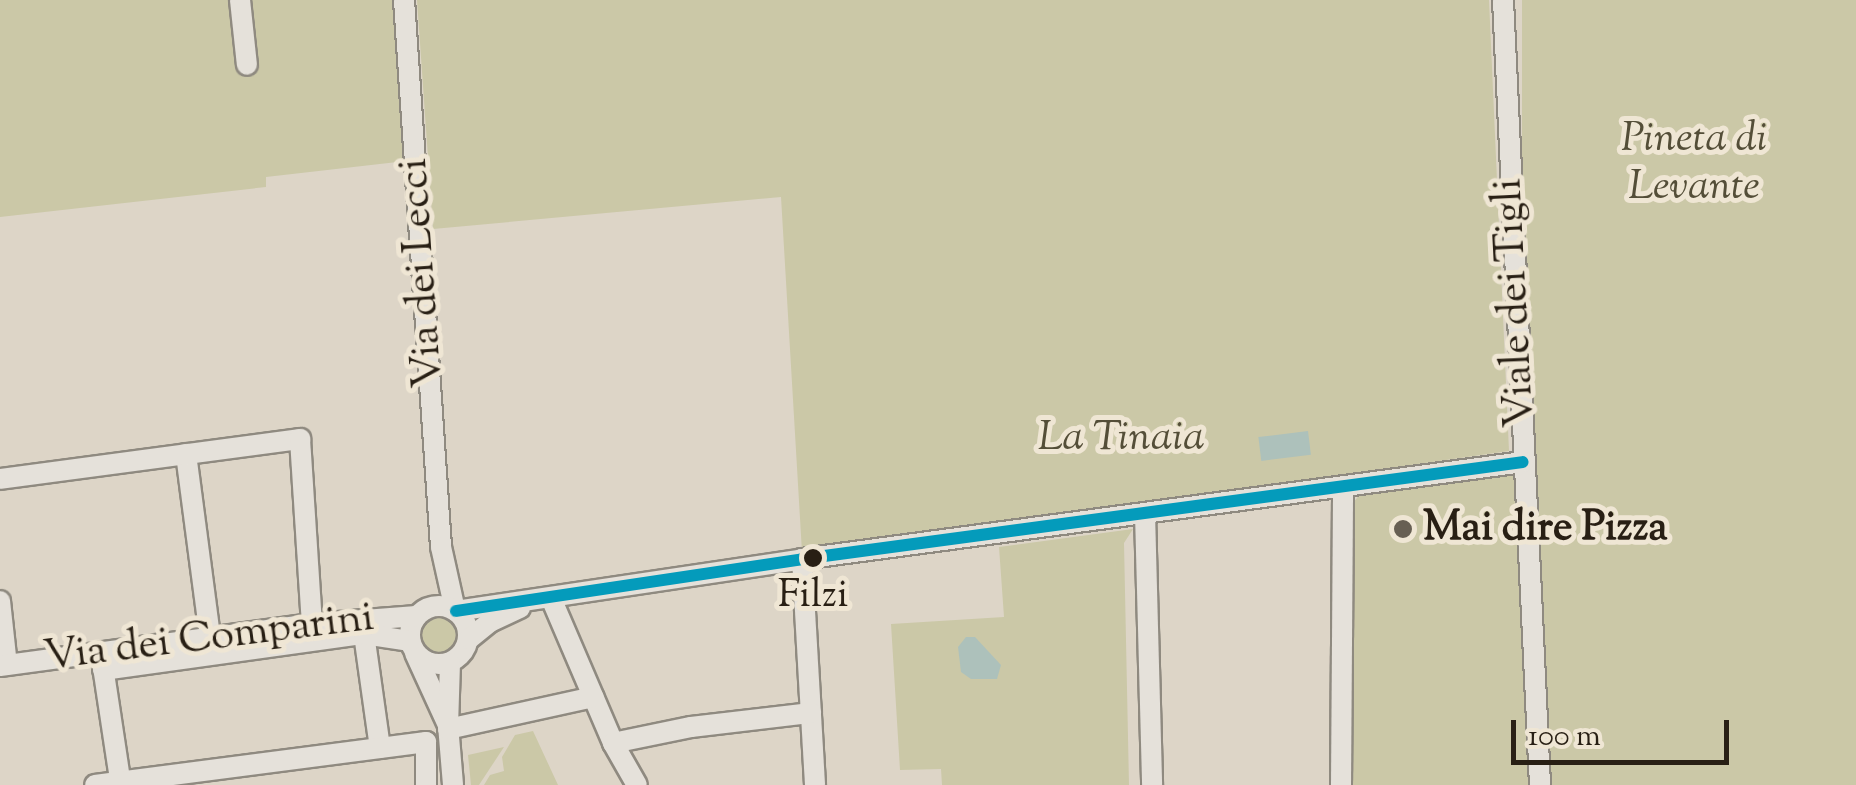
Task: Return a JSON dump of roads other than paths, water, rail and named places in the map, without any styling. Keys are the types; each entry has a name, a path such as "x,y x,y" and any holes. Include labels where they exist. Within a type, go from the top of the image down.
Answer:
{"street":[{"path":"240,0 246,65"},
{"name":"Via dei Lecci","path":"404,0 441,546 456,610"},
{"name":"Viale dei Tigli","path":"1503,0 1540,785"},
{"path":"0,478 300,439 312,624"},
{"path":"186,454 210,638"},
{"path":"448,727 413,647 425,611 544,599 802,558 1523,462"},
{"path":"1341,785 1343,487"},
{"path":"1145,514 1152,785"},
{"name":"Via dei Lecci","path":"425,611 441,546"},
{"path":"802,558 815,785"},
{"path":"413,647 434,664 450,662 490,622 544,599"},
{"path":"544,599 613,743 638,785"},
{"path":"0,601 3,665"},
{"path":"456,610 467,625 469,640"},
{"name":"Via dei Comparini","path":"102,662 210,638 425,611"},
{"path":"364,634 380,748"},
{"name":"Via dei Comparini","path":"3,665 102,662 364,634 413,647"},
{"path":"102,662 121,783"},
{"path":"450,662 448,727 452,783"},
{"path":"448,727 594,697"},
{"path":"613,743 691,727 810,713"},
{"path":"95,785 236,777 426,742 426,785"}],"water":[{"path":"1308,431 1311,455 1261,461 1258,437"},
{"path":"966,637 975,637 1001,665 997,679 971,679 961,672 958,647"}],"place":[{"name":"Mai dire Pizza","path":"1403,529"},
{"name":"Filzi","path":"813,558"}],"park label":[{"name":"Pineta di Levante","path":"1694,164"},
{"name":"La Tinaia","path":"1121,439"}]}
